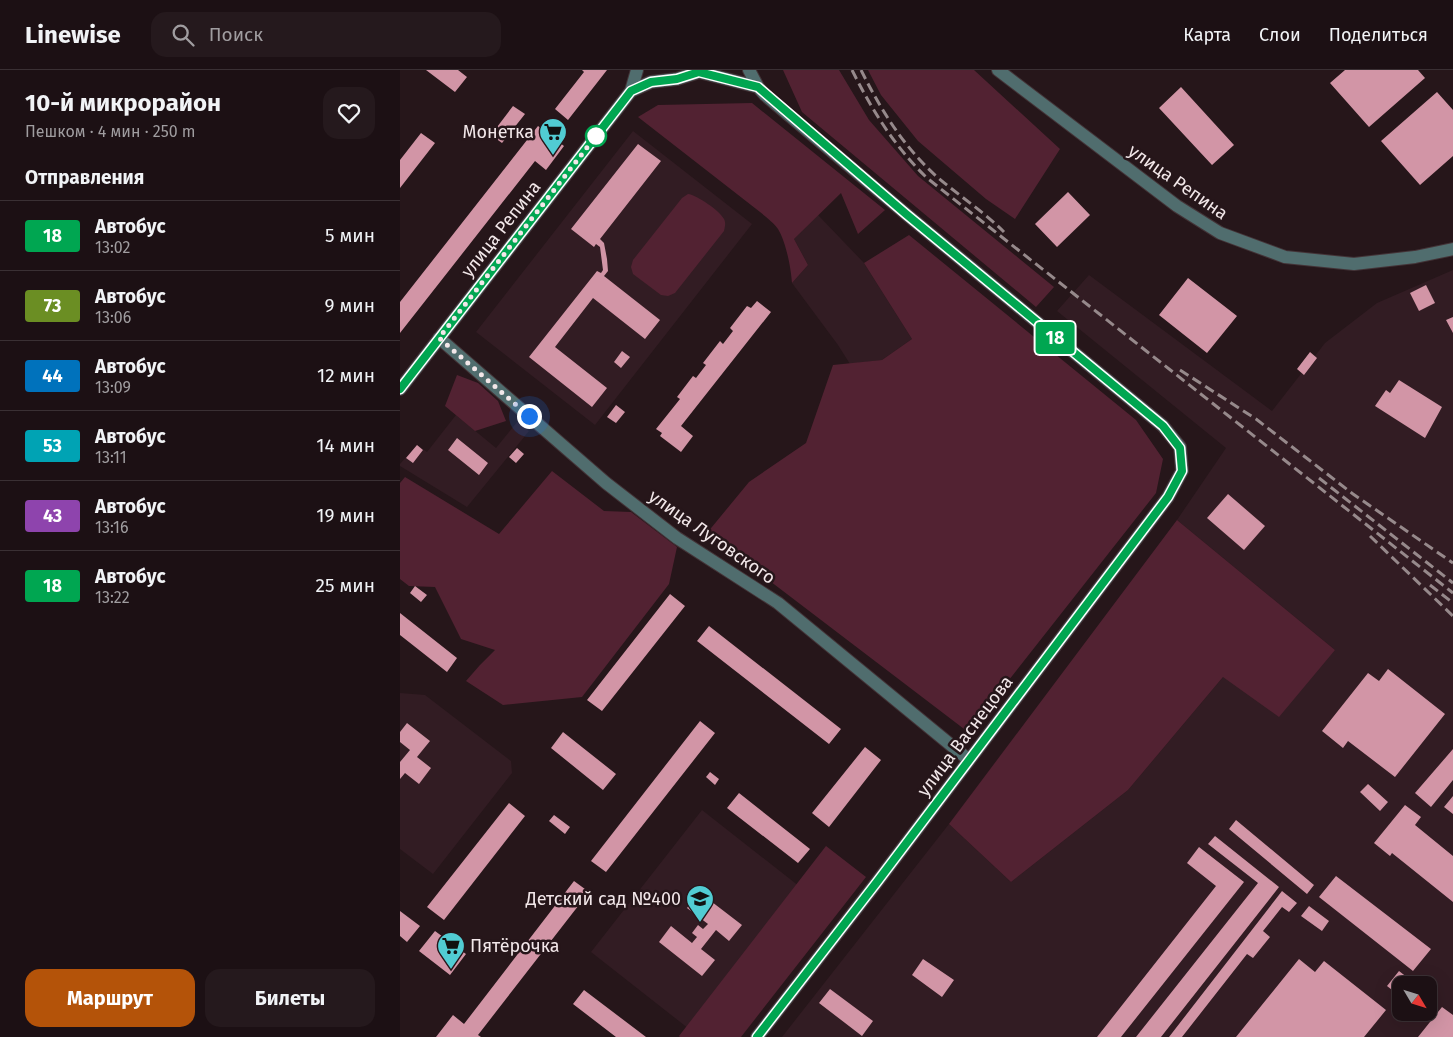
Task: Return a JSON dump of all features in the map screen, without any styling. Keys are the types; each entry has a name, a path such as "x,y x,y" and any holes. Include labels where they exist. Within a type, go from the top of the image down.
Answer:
{"street":[{"path":"631,91 637,70"},
{"path":"680,70 703,71 758,87"},
{"path":"749,70 758,87"},
{"name":"улица Репина","path":"998,70 1177,206 1220,233 1285,257 1354,264 1415,257 1453,249"},
{"path":"631,91 651,82 677,79 703,71"},
{"name":"улица Васнецова","path":"757,1037 877,882 1168,497 1182,471 1180,448 1163,426 906,214 758,87"},
{"name":"улица Репина","path":"400,389 631,91"},
{"name":"улица Луговского","path":"439,338 606,483 677,538 778,604 969,760"}],"shaded area":[{"path":"783,70 839,70 869,120 918,176 1054,287 1036,307 802,112"},
{"path":"868,70 974,70 1060,149 1015,219 986,199 918,141 881,95"},
{"path":"752,103 885,210 858,234 841,193 794,239 808,265 792,283 786,248 778,229 760,212 638,117 658,105"},
{"path":"633,131 752,224 595,425 476,332"},
{"path":"688,194 702,200 722,216 725,222 724,231 675,293 668,296 661,295 633,274 631,267 633,260 682,198"},
{"path":"818,215 864,263 912,339 882,360 850,364 792,283 808,265 794,239"},
{"path":"909,235 1136,420 1163,459 1156,493 968,732 707,533 749,482 806,443 833,365 882,360 912,339 864,263"},
{"path":"1453,270 1453,1037 782,1037 949,824 1011,882 1128,790 1223,677 1335,650 1177,520 1226,448 1057,311 1089,275 1272,411 1325,343 1377,303"},
{"path":"457,375 478,383 498,401 506,421 475,431 445,406"},
{"path":"456,415 496,448 517,422 529,431 467,507 400,466 417,445 427,452"},
{"path":"552,471 604,511 631,512 677,547 669,584 582,697 503,705 466,681 495,650 461,639 435,587 409,586 400,579 400,483 405,477 499,534"},
{"path":"1177,520 1335,650 1279,717 1223,677 1128,790 1011,882 949,824"},
{"path":"400,693 425,695 511,761 512,773 433,874 400,849"},
{"name":"Детский сад №400","path":"702,810 809,894 698,1036 591,952"},
{"path":"826,846 866,877 741,1037 680,1037 679,1036"}],"building":[{"path":"426,70 458,70 467,77 455,92"},
{"path":"582,70 607,70 568,120 555,109 584,72"},
{"path":"1345,70 1418,70 1425,78 1369,127 1330,83"},
{"path":"1181,87 1234,145 1212,165 1159,108"},
{"path":"1437,92 1453,110 1453,156 1420,185 1381,141"},
{"path":"513,106 525,114 502,143 491,135"},
{"path":"538,126 564,146 546,170 535,161 400,333 400,302"},
{"path":"421,133 435,143 400,188 400,160"},
{"path":"638,144 661,161 600,239 604,243 607,259 608,271 604,276 660,320 645,339 593,298 555,347 607,388 592,407 529,357 597,271 601,273 603,270 600,247 596,244 594,247 571,229"},
{"path":"1068,192 1090,215 1057,247 1035,224"},
{"path":"1188,278 1237,316 1207,353 1159,315"},
{"path":"1426,285 1435,303 1419,311 1410,293"},
{"path":"757,301 771,312 681,426 693,436 681,452 660,436 662,433 656,429 680,399 677,397 693,376 696,378 706,365 703,363 720,341 723,344 733,331 730,328 747,306 751,308"},
{"path":"1453,317 1453,333 1446,320"},
{"path":"622,351 630,357 621,368 614,362"},
{"path":"1310,352 1317,358 1304,375 1297,369"},
{"path":"1399,380 1442,407 1425,438 1375,406 1386,390 1390,393"},
{"path":"616,405 625,412 616,423 607,417"},
{"path":"457,438 488,463 479,475 448,450"},
{"path":"417,445 423,450 413,463 406,458"},
{"path":"517,448 524,454 516,463 509,457"},
{"path":"1228,494 1265,526 1244,550 1207,518"},
{"path":"415,586 427,595 421,602 410,593"},
{"path":"670,594 685,606 602,711 587,700"},
{"path":"400,613 457,658 447,672 400,635"},
{"path":"709,626 841,729 829,744 697,641"},
{"path":"1388,669 1445,714 1395,777 1348,741 1343,748 1322,731 1368,673 1379,681"},
{"path":"700,721 715,733 606,872 591,861"},
{"path":"407,723 430,741 417,757 431,768 419,784 405,773 400,779 400,762 410,750 400,742 400,732"},
{"path":"563,732 616,774 603,790 551,748"},
{"path":"865,747 881,760 829,827 812,813"},
{"path":"1453,749 1453,780 1431,807 1415,793"},
{"path":"710,772 719,779 715,785 706,777"},
{"path":"1368,784 1388,802 1380,811 1360,792"},
{"path":"739,793 810,849 798,863 727,808"},
{"path":"1453,796 1453,814 1444,807"},
{"path":"509,803 525,816 444,920 427,907"},
{"path":"1405,805 1421,817 1415,825 1453,856 1453,902 1392,853 1390,856 1374,843"},
{"path":"554,815 570,827 565,834 549,821"},
{"path":"1236,820 1314,885 1307,894 1229,829"},
{"path":"1215,836 1279,887 1161,1037 1136,1037 1258,883 1208,844"},
{"path":"1199,847 1244,882 1121,1037 1097,1037 1216,886 1187,863"},
{"path":"1336,876 1431,949 1413,971 1319,897"},
{"path":"574,881 589,892 478,1035 481,1037 436,1037 453,1015 464,1024"},
{"path":"1282,891 1297,903 1289,912 1282,907 1263,931 1270,937 1253,958 1247,954 1182,1037 1169,1037"},
{"path":"699,892 742,925 729,941 716,930 701,949 715,960 702,976 659,942 671,926 692,943 697,937 692,933 698,925 703,929 708,924 687,908"},
{"path":"1309,906 1329,921 1322,931 1301,916"},
{"path":"400,911 420,926 407,942 400,936"},
{"path":"435,931 466,954 450,975 419,951"},
{"path":"923,959 954,980 942,997 912,975"},
{"path":"1299,959 1315,972 1324,961 1386,1010 1364,1037 1236,1037"},
{"path":"1399,971 1405,976 1395,976"},
{"path":"1392,980 1392,990 1387,986"},
{"path":"830,989 873,1021 862,1036 819,1003"},
{"path":"584,990 646,1037 616,1037 573,1004"},
{"path":"1442,1007 1453,1015 1453,1037 1418,1037 1431,1021 1438,1021 1438,1012"}],"railway":[{"path":"852,70 894,140 927,178 1453,593"},
{"path":"861,70 885,113 913,152 936,176 1004,232"},
{"path":"1180,370 1256,419 1353,494 1453,563"},
{"path":"1319,478 1453,583"},
{"path":"1370,536 1453,616"},
{"path":"1430,585 1453,603"}],"bus line":[{"name":"18","path":"400,389 631,91 651,82 677,79 699,72 728,81 758,87 765,95 906,214 1163,426 1180,448 1182,471 1168,497 877,882 757,1037"}],"place":[{"name":"Монетка","path":"553,156"},
{"name":"Детский сад №400","path":"700,923"},
{"name":"Пятёрочка","path":"451,970"}],"route":[{"path":"529,416 439,338 596,136"}]}
